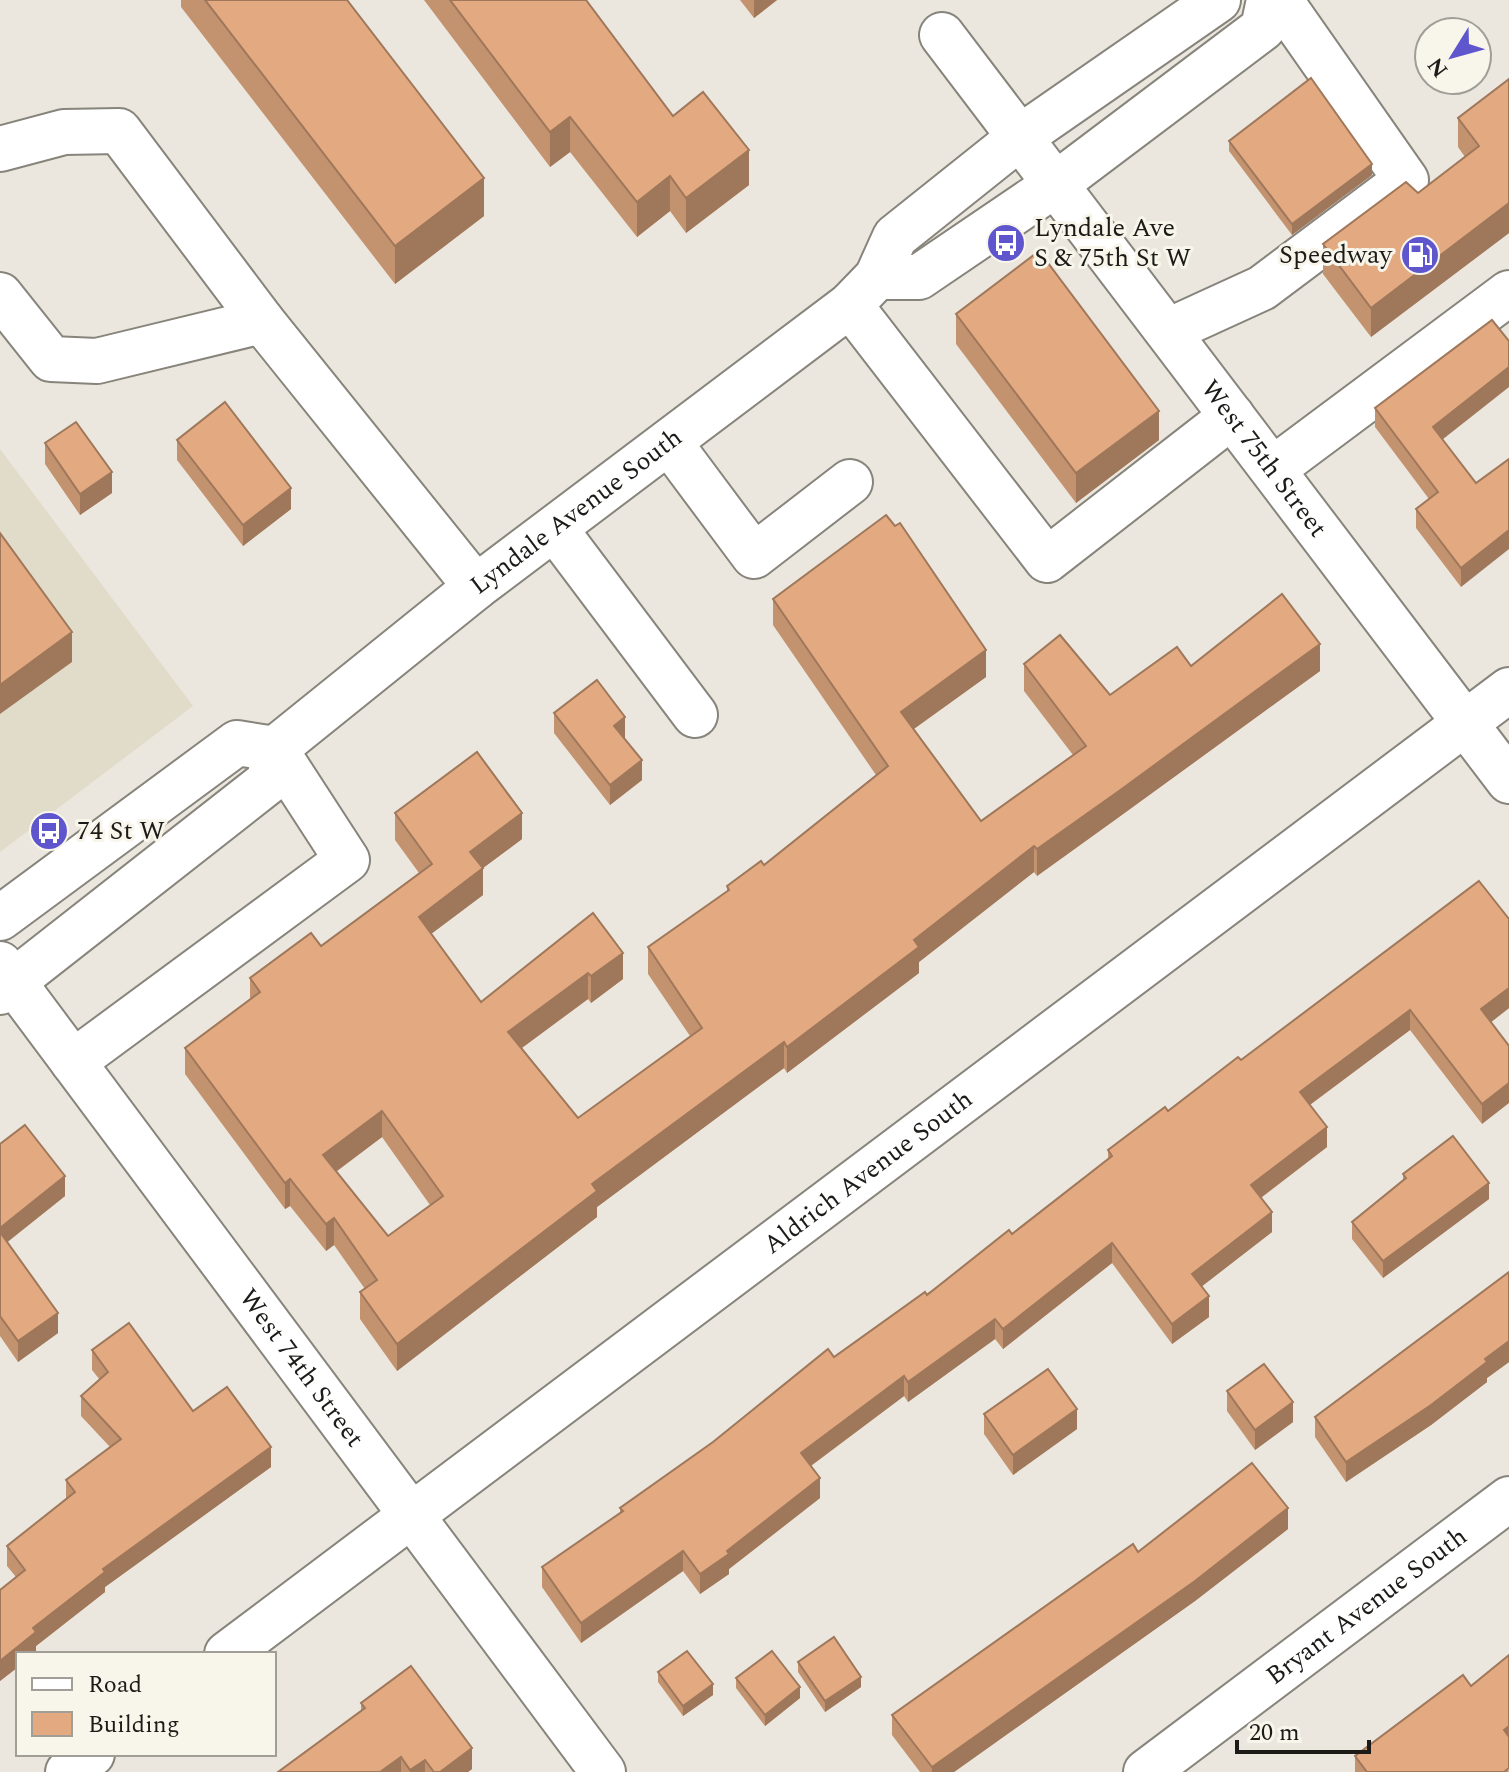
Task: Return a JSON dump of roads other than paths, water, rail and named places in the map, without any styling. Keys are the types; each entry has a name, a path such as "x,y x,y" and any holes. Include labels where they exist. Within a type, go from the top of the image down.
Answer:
{"street":[{"name":"Lyndale Avenue South","path":"275,749 476,587 863,291 895,237 1019,138 1218,0"},
{"path":"1232,416 1047,560 863,291 919,277 1056,184 1263,28 1269,0"},
{"path":"1168,331 1262,288 1406,180 1280,0"},
{"name":"West 75th Street","path":"942,35 1509,781"},
{"path":"0,149 64,132 119,131 262,321 476,587"},
{"path":"1273,469 1509,293"},
{"path":"0,295 51,359 97,361 262,321"},
{"path":"669,442 754,556 850,482"},
{"path":"555,529 695,715"},
{"name":"Aldrich Avenue South","path":"230,1652 1509,690"},
{"path":"0,918 237,743 275,749 347,860 73,1062"},
{"path":"4,979 269,781 275,749"},
{"name":"West 74th Street","path":"4,979 73,1062 603,1772"},
{"name":"Bryant Avenue South","path":"1146,1772 1509,1499"},
{"path":"68,1772 89,1756"}],"place":[{"name":"Lyndale Ave S & 75th St W","path":"1006,243"},
{"name":"Speedway","path":"1420,255"},
{"name":"74 St W","path":"49,831"}]}
